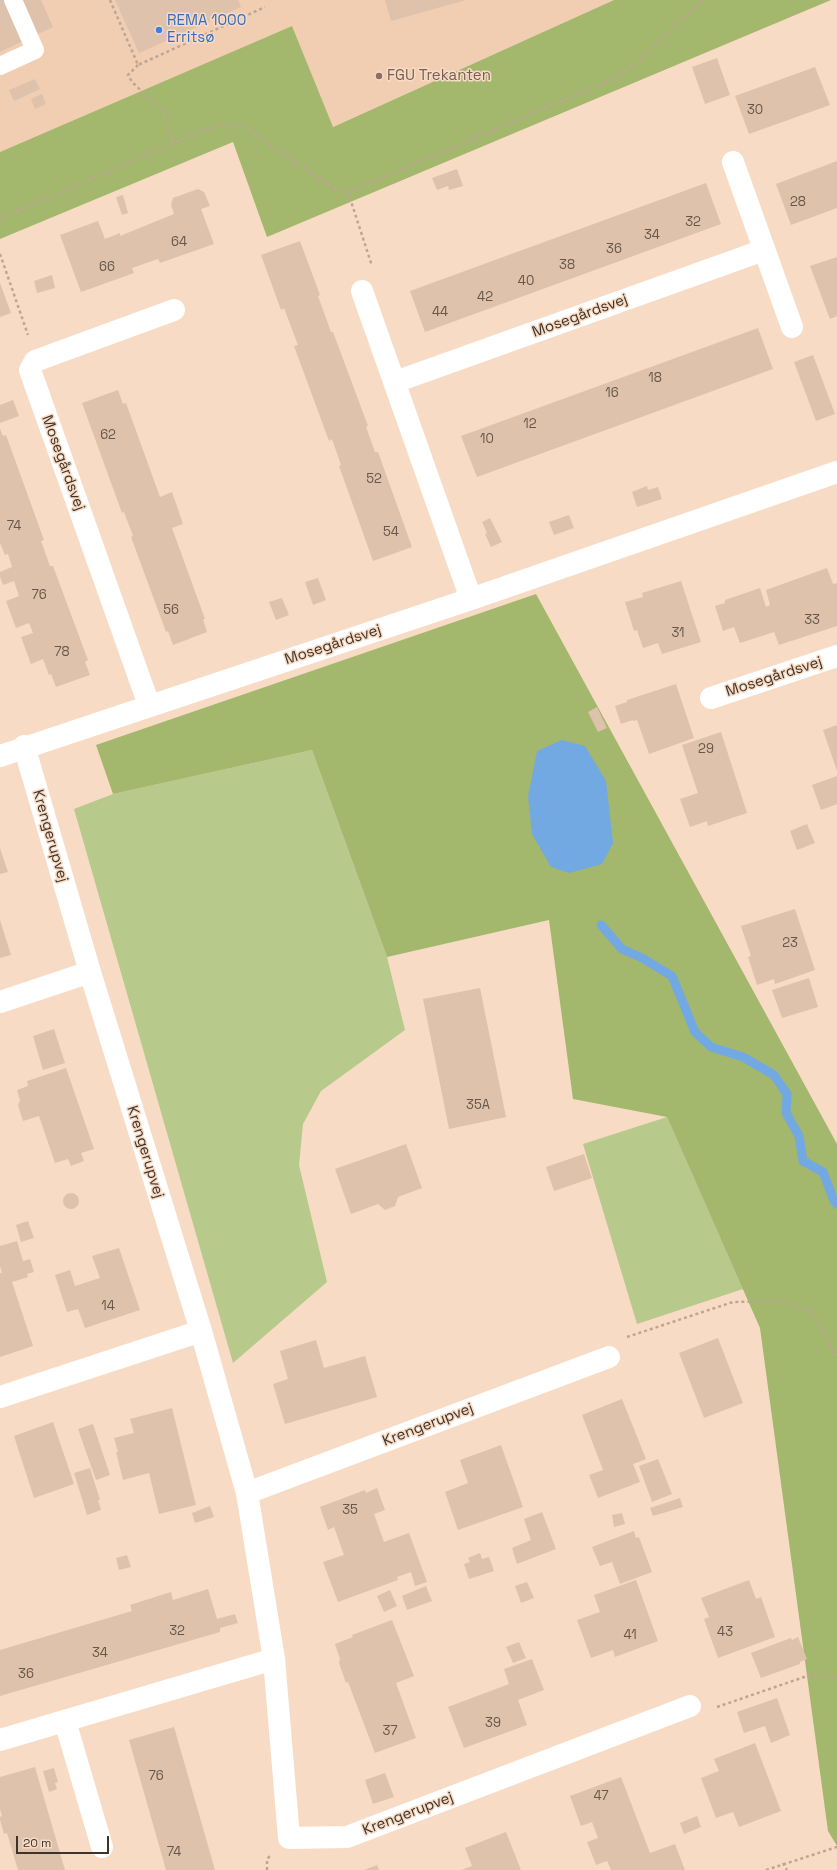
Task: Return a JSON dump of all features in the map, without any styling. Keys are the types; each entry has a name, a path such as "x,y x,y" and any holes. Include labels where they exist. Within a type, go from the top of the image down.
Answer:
{"street":[{"path":"733,162 792,327"},
{"name":"Mosegårdsvej","path":"395,382 764,250"},
{"path":"362,291 471,599"},
{"path":"35,361 174,310"},
{"name":"Mosegårdsvej","path":"35,361 30,370 149,705"},
{"name":"Mosegårdsvej","path":"0,756 24,746 471,599 837,472"},
{"name":"Mosegårdsvej","path":"711,698 837,656"},
{"name":"Krengerupvej","path":"24,746 90,972 201,1331 247,1493 274,1659 289,1838 347,1838 690,1706"},
{"path":"0,1002 90,972"},
{"path":"0,1396 201,1331"},
{"name":"Krengerupvej","path":"247,1493 609,1357"},
{"path":"0,1740 274,1659"},
{"path":"65,1721 102,1847"}],"lane":[{"path":"0,66 35,50 13,0"}],"path":[{"path":"110,0 138,65"},
{"path":"0,219 202,131 222,125 242,125 333,188 348,192 615,78 638,62 704,0"},
{"path":"173,144 168,131 164,112 132,82 128,75 138,65 265,7"},
{"path":"348,192 375,274 362,291"},
{"path":"0,254 24,322 35,361"},
{"path":"609,1357 614,1342 733,1302 776,1301 810,1310 837,1356"},
{"path":"690,1706 706,1710 813,1674 837,1678"},
{"path":"766,1870 837,1846"},
{"path":"784,1863 787,1870"}],"shaded area":[{"path":"0,0 614,0 332,127 292,26 0,152"}],"green space":[{"path":"614,0 831,0 267,237 233,142 0,239 0,152 292,26 333,127"},
{"path":"536,594 837,1144 837,1846 828,1831 760,1328 667,1117 573,1099 549,920 387,957 312,750 113,794 96,745"},
{"path":"312,750 387,957 405,1030 321,1091 303,1124 299,1165 327,1282 233,1363 74,809 113,794"},
{"path":"667,1117 743,1289 637,1324 583,1144"}],"water":[{"path":"562,740 585,746 606,781 613,843 602,864 569,873 551,867 532,834 528,796 537,751"}],"building":[{"path":"0,0 41,0 53,27 0,52"},
{"name":"REMA 1000 Erritsø","path":"115,0 238,0 241,7 139,53"},
{"path":"385,0 466,0 391,21"},
{"path":"717,58 730,95 705,104 692,67"},
{"path":"815,67 830,105 749,134 735,96"},
{"path":"35,79 40,89 14,101 9,90"},
{"path":"42,94 46,104 35,109 31,99"},
{"path":"837,161 837,208 791,225 776,184"},
{"path":"457,169 463,186 449,190 448,186 437,190 432,178"},
{"path":"706,183 721,224 425,332 410,291"},
{"path":"198,189 204,192 210,206 201,209 214,244 160,263 158,259 132,268 134,273 81,292 60,235 98,221 105,239 120,233 120,236 174,214 171,205 173,198"},
{"path":"123,195 128,213 122,215 116,197"},
{"path":"300,241 320,295 318,296 331,332 333,332 368,426 366,427 375,452 378,452 412,547 373,561 339,466 341,465 332,439 329,441 294,346 298,345 284,308 281,310 261,255"},
{"path":"837,257 837,316 830,319 810,266"},
{"path":"52,275 55,288 37,293 34,281"},
{"path":"0,283 11,313 0,317"},
{"path":"758,328 773,369 477,477 461,436"},
{"path":"813,355 835,414 816,421 794,362"},
{"path":"118,390 123,404 126,403 160,497 172,492 183,524 172,528 205,619 203,619 207,632 173,645 168,631 166,632 131,537 133,536 124,512 122,513 82,403"},
{"path":"13,400 19,416 0,423 0,405"},
{"path":"0,429 3,436 6,435 44,540 41,541 50,566 53,566 88,660 85,662 90,675 56,687 51,674 49,675 43,659 31,664 21,637 33,633 29,623 16,628 6,601 19,596 14,581 3,585 0,577 0,572 12,567 8,554 5,555 0,543"},
{"path":"647,486 648,490 658,487 662,499 637,507 632,492"},
{"path":"569,515 574,528 554,535 549,522"},
{"path":"490,518 502,542 491,547 485,534 487,533 482,522"},
{"path":"827,568 833,584 837,583 837,626 779,645 774,632 740,643 734,627 723,631 715,606 725,603 725,600 760,588 766,607 770,605 766,590"},
{"path":"318,578 326,600 313,605 305,582"},
{"path":"681,581 701,642 662,654 658,643 643,648 637,630 634,631 625,602 643,597 642,593"},
{"path":"282,598 289,615 276,620 269,602"},
{"path":"676,684 694,738 649,754 637,720 621,724 615,706 627,702 627,700"},
{"path":"597,707 607,728 598,732 588,712"},
{"path":"837,725 837,771 823,730"},
{"path":"721,732 747,813 708,826 707,821 690,827 680,799 698,793 682,745"},
{"path":"837,776 837,804 821,810 812,785"},
{"path":"807,824 815,843 797,850 790,831"},
{"path":"0,848 8,872 0,874"},
{"path":"795,909 815,970 775,984 774,979 757,985 748,957 751,956 741,926"},
{"path":"0,920 11,955 0,958"},
{"path":"809,978 818,1007 782,1018 772,990"},
{"path":"480,988 506,1117 449,1129 423,999"},
{"path":"54,1029 65,1063 43,1070 33,1036"},
{"path":"66,1068 94,1149 81,1153 84,1161 71,1166 68,1159 55,1163 39,1116 23,1121 18,1105 20,1101 17,1090 28,1086 27,1081"},
{"path":"406,1144 422,1188 398,1197 395,1206 385,1210 378,1204 351,1214 335,1169"},
{"path":"584,1154 592,1178 554,1191 546,1167"},
{"path":"68,1193 74,1193 79,1198 77,1207 74,1209 68,1209 63,1204 63,1198"},
{"path":"28,1221 34,1238 21,1242 16,1225"},
{"path":"17,1241 23,1261 30,1259 34,1272 27,1274 28,1277 12,1282 33,1346 0,1357 0,1273 2,1273 0,1266 0,1246"},
{"path":"119,1248 140,1310 85,1328 78,1309 67,1312 55,1275 70,1270 75,1286 100,1278 92,1256"},
{"path":"718,1338 743,1403 704,1418 679,1353"},
{"path":"316,1340 324,1368 365,1356 377,1397 285,1424 273,1384 288,1379 280,1351"},
{"path":"622,1399 646,1459 633,1464 640,1482 598,1498 589,1475 603,1470 582,1415"},
{"path":"172,1408 196,1505 159,1514 149,1473 123,1480 114,1438 134,1433 130,1419"},
{"path":"53,1422 74,1484 34,1498 14,1436"},
{"path":"93,1424 110,1475 96,1480 78,1429"},
{"path":"501,1445 523,1507 458,1530 445,1492 468,1483 460,1460"},
{"path":"658,1459 672,1494 652,1502 639,1466"},
{"path":"90,1468 100,1500 98,1500 101,1510 87,1515 74,1473"},
{"path":"377,1488 385,1510 374,1514 384,1542 409,1533 427,1582 415,1586 411,1572 397,1577 398,1580 338,1602 323,1562 344,1555 334,1527 328,1530 320,1507 365,1490 366,1493"},
{"path":"680,1498 683,1507 653,1516 650,1508"},
{"path":"210,1506 214,1517 195,1523 192,1513"},
{"path":"542,1512 556,1549 517,1564 512,1548 531,1540 524,1519"},
{"path":"622,1513 625,1524 614,1527 612,1515"},
{"path":"634,1531 636,1538 639,1537 652,1572 620,1584 612,1562 600,1566 592,1547"},
{"path":"480,1553 482,1559 489,1557 494,1571 469,1579 464,1564 470,1562 468,1558"},
{"path":"127,1555 131,1567 119,1570 116,1558"},
{"path":"636,1580 658,1641 615,1657 613,1650 591,1658 577,1620 600,1612 594,1595"},
{"path":"749,1580 756,1599 761,1597 775,1637 718,1658 704,1619 709,1617 701,1598"},
{"path":"527,1582 534,1598 521,1603 515,1586"},
{"path":"426,1586 432,1601 407,1610 402,1596"},
{"path":"208,1589 217,1619 235,1614 238,1623 220,1628 220,1632 0,1696 0,1650 132,1611 130,1605 171,1592 173,1600"},
{"path":"390,1590 397,1606 384,1612 377,1596"},
{"path":"392,1620 414,1676 396,1683 416,1738 375,1753 348,1682 346,1683 339,1663 340,1659 335,1644 353,1637 352,1635"},
{"path":"798,1637 807,1659 800,1662 800,1664 761,1678 751,1653 791,1638 792,1640"},
{"path":"519,1642 526,1658 513,1663 506,1647"},
{"path":"532,1659 544,1690 518,1700 527,1725 464,1748 448,1707 509,1684 504,1669"},
{"path":"777,1698 790,1735 771,1743 765,1726 744,1733 737,1712"},
{"path":"174,1727 215,1870 166,1870 129,1740"},
{"path":"755,1743 781,1811 739,1827 733,1812 716,1818 701,1778 719,1771 714,1759"},
{"path":"35,1767 65,1870 18,1870 7,1833 4,1834 0,1820 0,1817 2,1816 0,1809 0,1777"},
{"path":"54,1768 58,1782 55,1783 57,1789 49,1792 43,1771"},
{"path":"385,1773 394,1797 373,1804 365,1780"},
{"path":"621,1777 650,1853 675,1844 685,1870 611,1870 607,1861 596,1865 587,1842 598,1838 592,1822 581,1826 570,1796"},
{"path":"697,1816 701,1827 684,1834 680,1823"},
{"path":"506,1832 521,1870 461,1870 472,1866 465,1848"},
{"path":"377,1865 379,1870 364,1870"}],"waterway":[{"path":"601,925 622,949 642,958 672,976 695,1032 711,1047 743,1057 774,1075 787,1094 786,1113 799,1136 803,1161 823,1172 834,1201 837,1204"}],"place":[{"name":"REMA 1000 Erritsø","path":"159,30"},
{"name":"FGU Trekanten","path":"379,76"}]}
